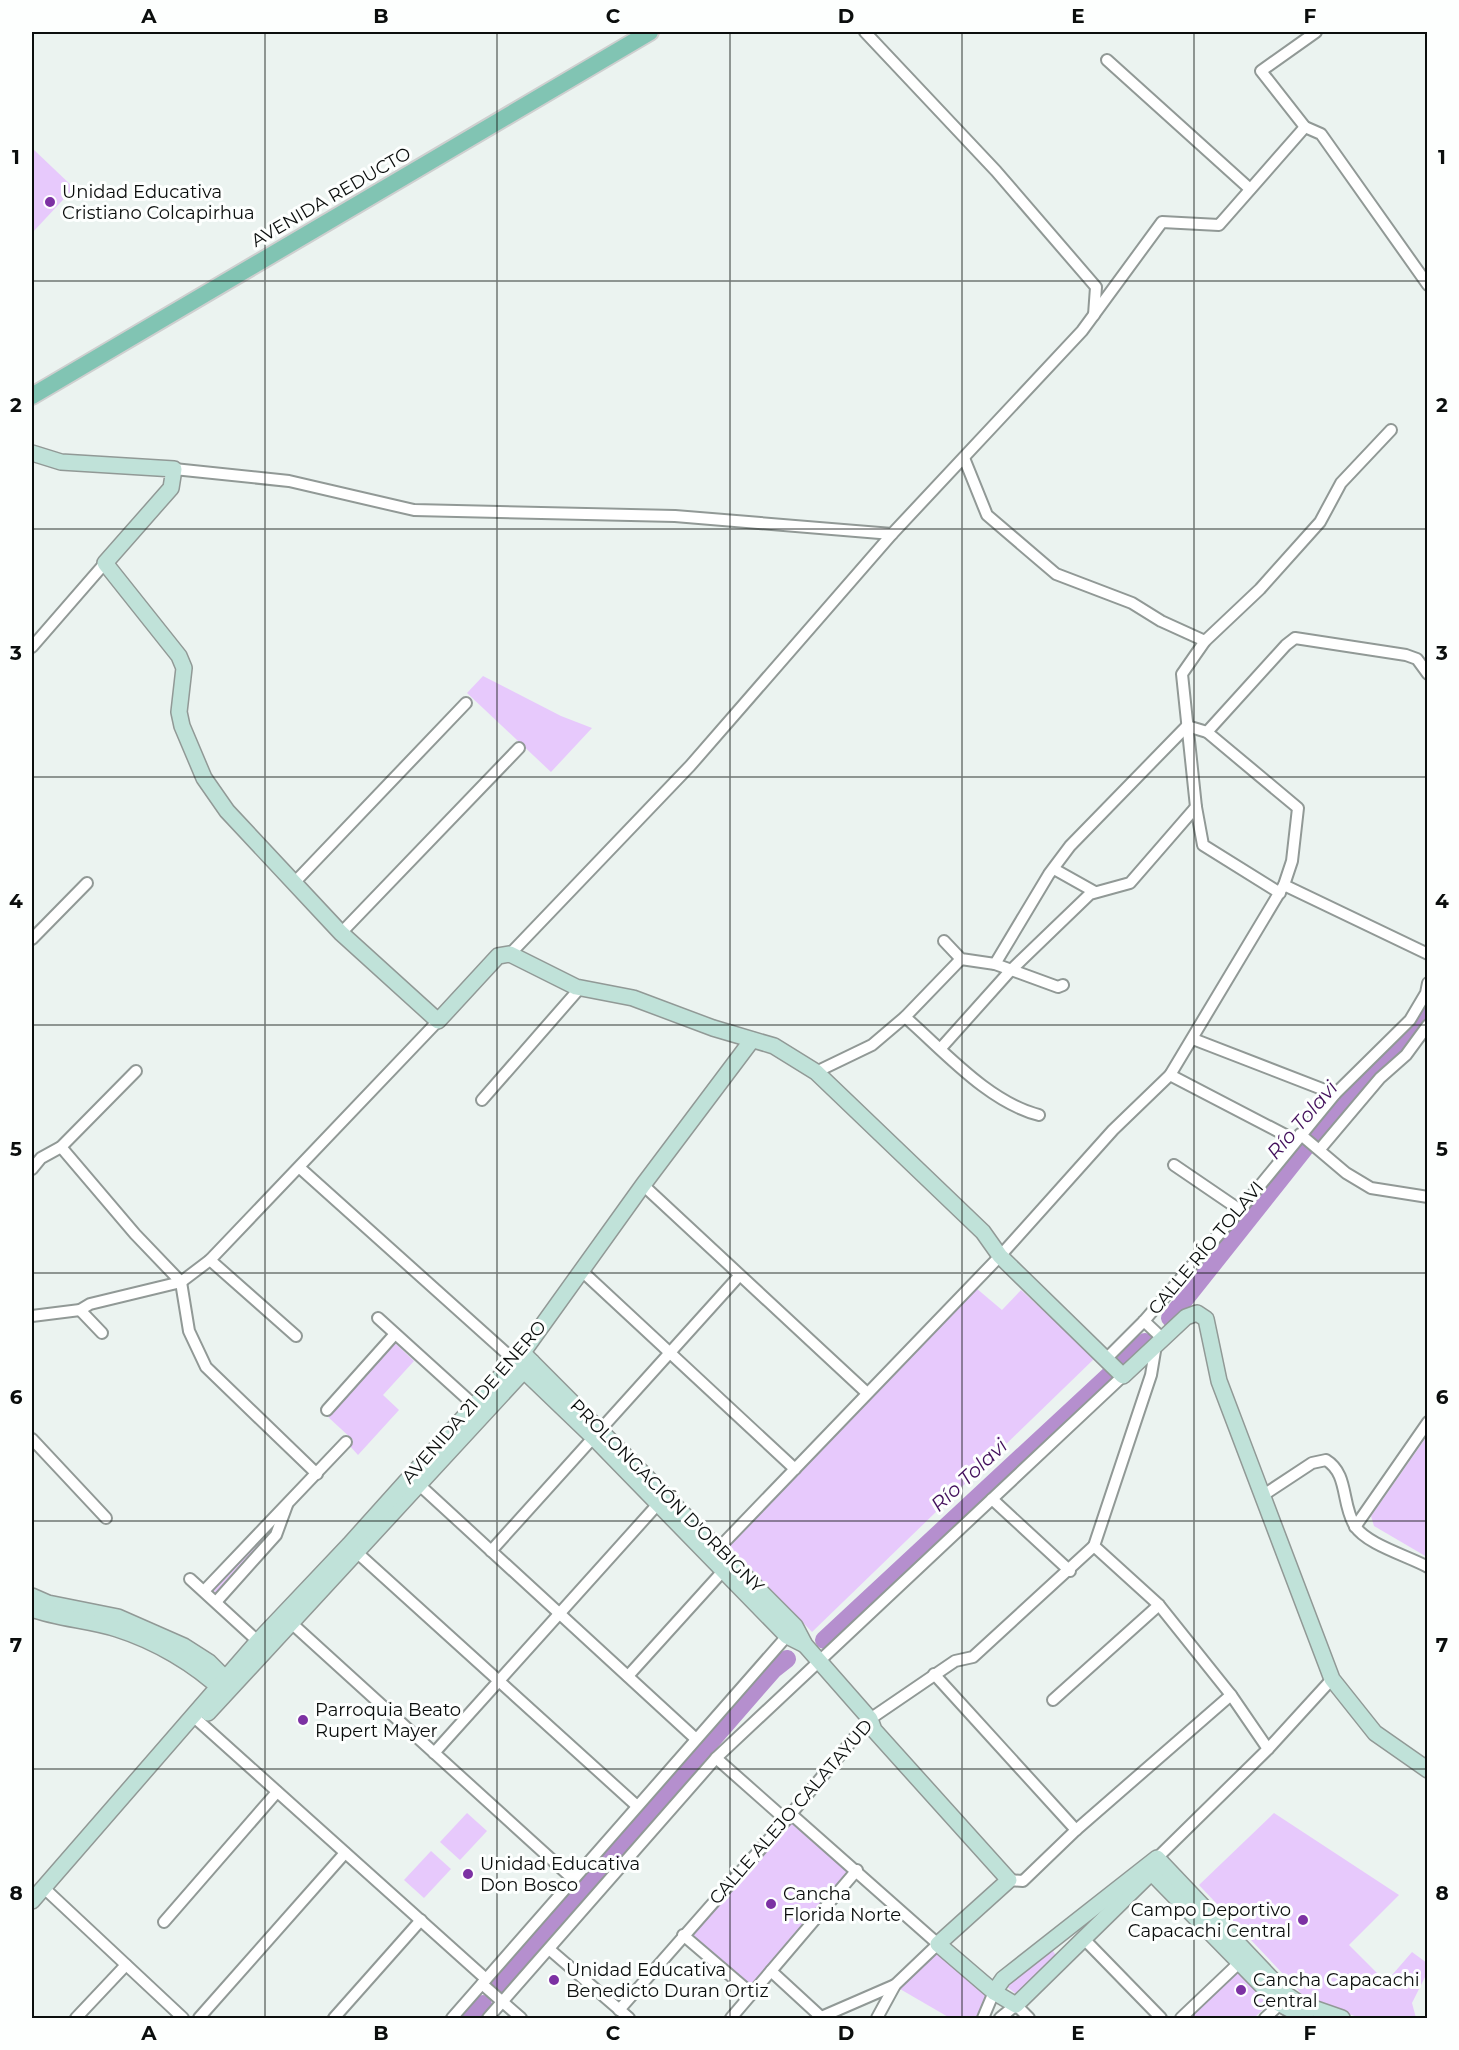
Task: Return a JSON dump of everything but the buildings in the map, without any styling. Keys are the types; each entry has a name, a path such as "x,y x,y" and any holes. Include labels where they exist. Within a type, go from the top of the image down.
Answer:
{"main road":[{"name":"AVENIDA REDUCTO","path":"32,396 650,32"},
{"path":"32,453 61,462 174,469 171,488 105,563 179,656 184,676 179,712 193,756 204,778 227,811 341,933 438,1021 498,956 510,954 580,988 633,998 774,1046 816,1072 983,1232 1000,1256 1123,1376 1160,1342"},
{"name":"AVENIDA 21 DE ENERO","path":"32,1901 194,1717 226,1686 353,1549 523,1361 643,1185 752,1040"},
{"name":"CALLE RÍO TOLAVI","path":"1160,1342 1186,1317 1197,1313 1206,1319 1219,1381 1262,1496"},
{"name":"AVENIDA 21 DE ENERO","path":"414,1480 474,1405 523,1361"},
{"name":"PROLONGACIÓN D'ORBIGNY","path":"523,1361 715,1552 795,1626 805,1646 870,1719 874,1730 1009,1880"},
{"name":"PROLONGACIÓN D'ORBIGNY","path":"597,1433 658,1504 715,1552 723,1571 787,1636 805,1646"},
{"path":"1262,1496 1332,1679 1376,1733 1428,1770"},
{"path":"32,1596 57,1605 118,1617 184,1646 226,1686"},
{"path":"32,1609 53,1617 117,1629 179,1658 226,1686"},
{"path":"1009,1880 938,1944 994,1992 1016,2005 1085,1940 1154,1865"},
{"path":"994,1992 1003,1979 1154,1865"},
{"path":"1154,1865 1280,2004 1306,2019"},
{"path":"1154,1865 1287,1995 1299,2003 1342,2019"}],"street":[{"path":"865,32 996,171 1096,287 1094,315"},
{"path":"1316,32 1261,71 1305,127 1321,134 1428,285"},
{"path":"1107,60 1250,189"},
{"path":"510,954 690,766 892,534 998,424 1094,315 1162,222 1219,225 1305,127"},
{"path":"1391,430 1341,483 1320,522 1260,589 1205,641 1182,674 1196,807 1203,845 1282,889 1428,954"},
{"path":"964,458 974,488 987,515 1056,574 1132,603 1161,621 1205,641"},
{"path":"174,469 288,481 414,510 675,516 892,534"},
{"path":"32,647 105,563"},
{"path":"1207,732 1295,638 1406,654 1417,659 1428,674"},
{"path":"294,883 466,703"},
{"path":"715,1552 1000,1256 1113,1130 1170,1075 1282,889 1292,861 1298,808 1207,732 1187,726"},
{"path":"995,964 1054,868 1115,797 1187,726"},
{"path":"341,933 519,748"},
{"path":"941,1048 1010,971 1089,894 1130,883 1196,807"},
{"path":"1054,868 1095,892"},
{"path":"32,939 87,883"},
{"path":"944,941 961,959 995,964 1058,987 1063,985"},
{"path":"816,1072 872,1045 905,1017 961,959"},
{"name":"CALLE RÍO TOLAVI","path":"1107,1358 1144,1321 1240,1210 1335,1094 1410,1020 1426,993 1428,983"},
{"path":"482,1100 580,988"},
{"path":"905,1017 1000,1100 1020,1110 1038,1115"},
{"path":"32,1317 80,1310 90,1304 181,1282 210,1260 438,1021"},
{"path":"1320,1149 1380,1078 1406,1054 1428,1025"},
{"path":"1193,1039 1335,1094"},
{"path":"32,1165 61,1147 136,1071"},
{"path":"1170,1075 1299,1136 1320,1149 1346,1173 1371,1188 1428,1197"},
{"path":"61,1147 135,1234 181,1282 189,1331 206,1367 317,1474"},
{"path":"1174,1165 1240,1210"},
{"path":"300,1168 523,1361"},
{"path":"643,1185 867,1393"},
{"path":"210,1260 296,1336"},
{"path":"583,1272 795,1469"},
{"path":"491,1551 739,1276"},
{"path":"80,1310 102,1333"},
{"path":"378,1318 474,1405"},
{"path":"1144,1321 1160,1342 1094,1546 1159,1605 1231,1695 1268,1749"},
{"path":"327,1410 395,1334"},
{"path":"488,2019 716,1758 1123,1376"},
{"path":"1355,1527 1428,1422"},
{"path":"32,1439 105,1518"},
{"path":"204,1591 346,1442"},
{"path":"1262,1496 1312,1463 1326,1460 1336,1466 1341,1475 1343,1496 1355,1527 1367,1538 1428,1567"},
{"path":"414,1480 696,1739"},
{"path":"992,1499 1070,1571"},
{"path":"434,1753 658,1504"},
{"path":"216,1602 276,1535 287,1505"},
{"name":"CALLE ALEJO CALATAYUD","path":"619,2010 789,1817 870,1719 955,1661 973,1658 1070,1571 1094,1546"},
{"path":"353,1549 637,1806"},
{"path":"628,1676 723,1571"},
{"path":"190,1579 263,1646"},
{"path":"1053,1700 1159,1605"},
{"path":"287,1620 573,1879"},
{"path":"452,2019 787,1636"},
{"path":"934,1674 1076,1830"},
{"path":"1154,1865 1268,1749 1332,1679"},
{"path":"1009,1880 1023,1881 1076,1830 1231,1695"},
{"path":"194,1717 421,1920 521,2019"},
{"path":"716,1758 857,1870 938,1944 895,1985 877,2019"},
{"path":"164,1922 278,1792"},
{"path":"199,2019 345,1853"},
{"path":"731,2019 857,1870"},
{"path":"44,1888 183,2019"},
{"path":"334,2019 421,1920"},
{"path":"683,1935 752,1994"},
{"path":"1055,1938 1070,1954"},
{"path":"1085,1940 1161,2019"},
{"path":"549,1949 629,2019"},
{"path":"1181,2019 1240,1962"},
{"path":"76,2019 126,1965"},
{"path":"771,1971 820,2018 895,1985"},
{"path":"982,2019 994,1992"},
{"path":"1265,2019 1280,2004 1294,2019"},
{"path":"1000,2019 1016,2005 1029,2019"}],"shaded area":[{"name":"Unidad Educativa Cristiano Colcapirhua","path":"32,148 74,188 32,233"},
{"path":"483,676 561,716 592,728 551,772 467,693"},
{"path":"976,1288 1002,1310 1021,1290 1095,1358 812,1632 729,1546"},
{"path":"395,1343 414,1361 383,1395 399,1410 358,1455 349,1445 353,1440 327,1416"},
{"path":"1427,1436 1427,1557 1374,1526 1371,1516"},
{"path":"271,1522 273,1533 217,1594 211,1588"},
{"path":"467,1813 487,1831 460,1860 440,1842"},
{"name":"Campo Deportivo Capacachi Central","path":"1274,1813 1399,1895 1349,1945 1386,1982 1412,1952 1427,1963 1427,1973 1412,2003 1416,2018 1361,2018 1302,1999 1300,1992 1199,1885"},
{"name":"Cancha Florida Norte","path":"791,1821 850,1873 750,1986 691,1935"},
{"path":"431,1851 451,1869 424,1898 404,1880"},
{"path":"1051,1948 1057,1957 1016,1994 1006,1986"},
{"path":"936,1952 987,1997 976,2018 950,2018 900,1989"},
{"path":"1237,1970 1270,2003 1254,2018 1187,2018"}],"waterway":[{"name":"Río Tolavi","path":"1170,1318 1305,1148 1428,1013"},
{"name":"Río Tolavi","path":"824,1640 1145,1342"},
{"name":"Río Tolavi","path":"499,1985 773,1670 787,1659"},
{"name":"Río Tolavi","path":"470,2018 483,2004"}],"place":[{"name":"Unidad Educativa Cristiano Colcapirhua","path":"50,202"},
{"name":"Parroquia Beato Rupert Mayer","path":"303,1720"},
{"name":"Unidad Educativa Don Bosco","path":"468,1874"},
{"name":"Cancha Florida Norte","path":"771,1904"},
{"name":"Campo Deportivo Capacachi Central","path":"1303,1920"},
{"name":"Unidad Educativa Benedicto Duran Ortiz","path":"554,1980"},
{"name":"Cancha Capacachi Central","path":"1241,1990"}]}
